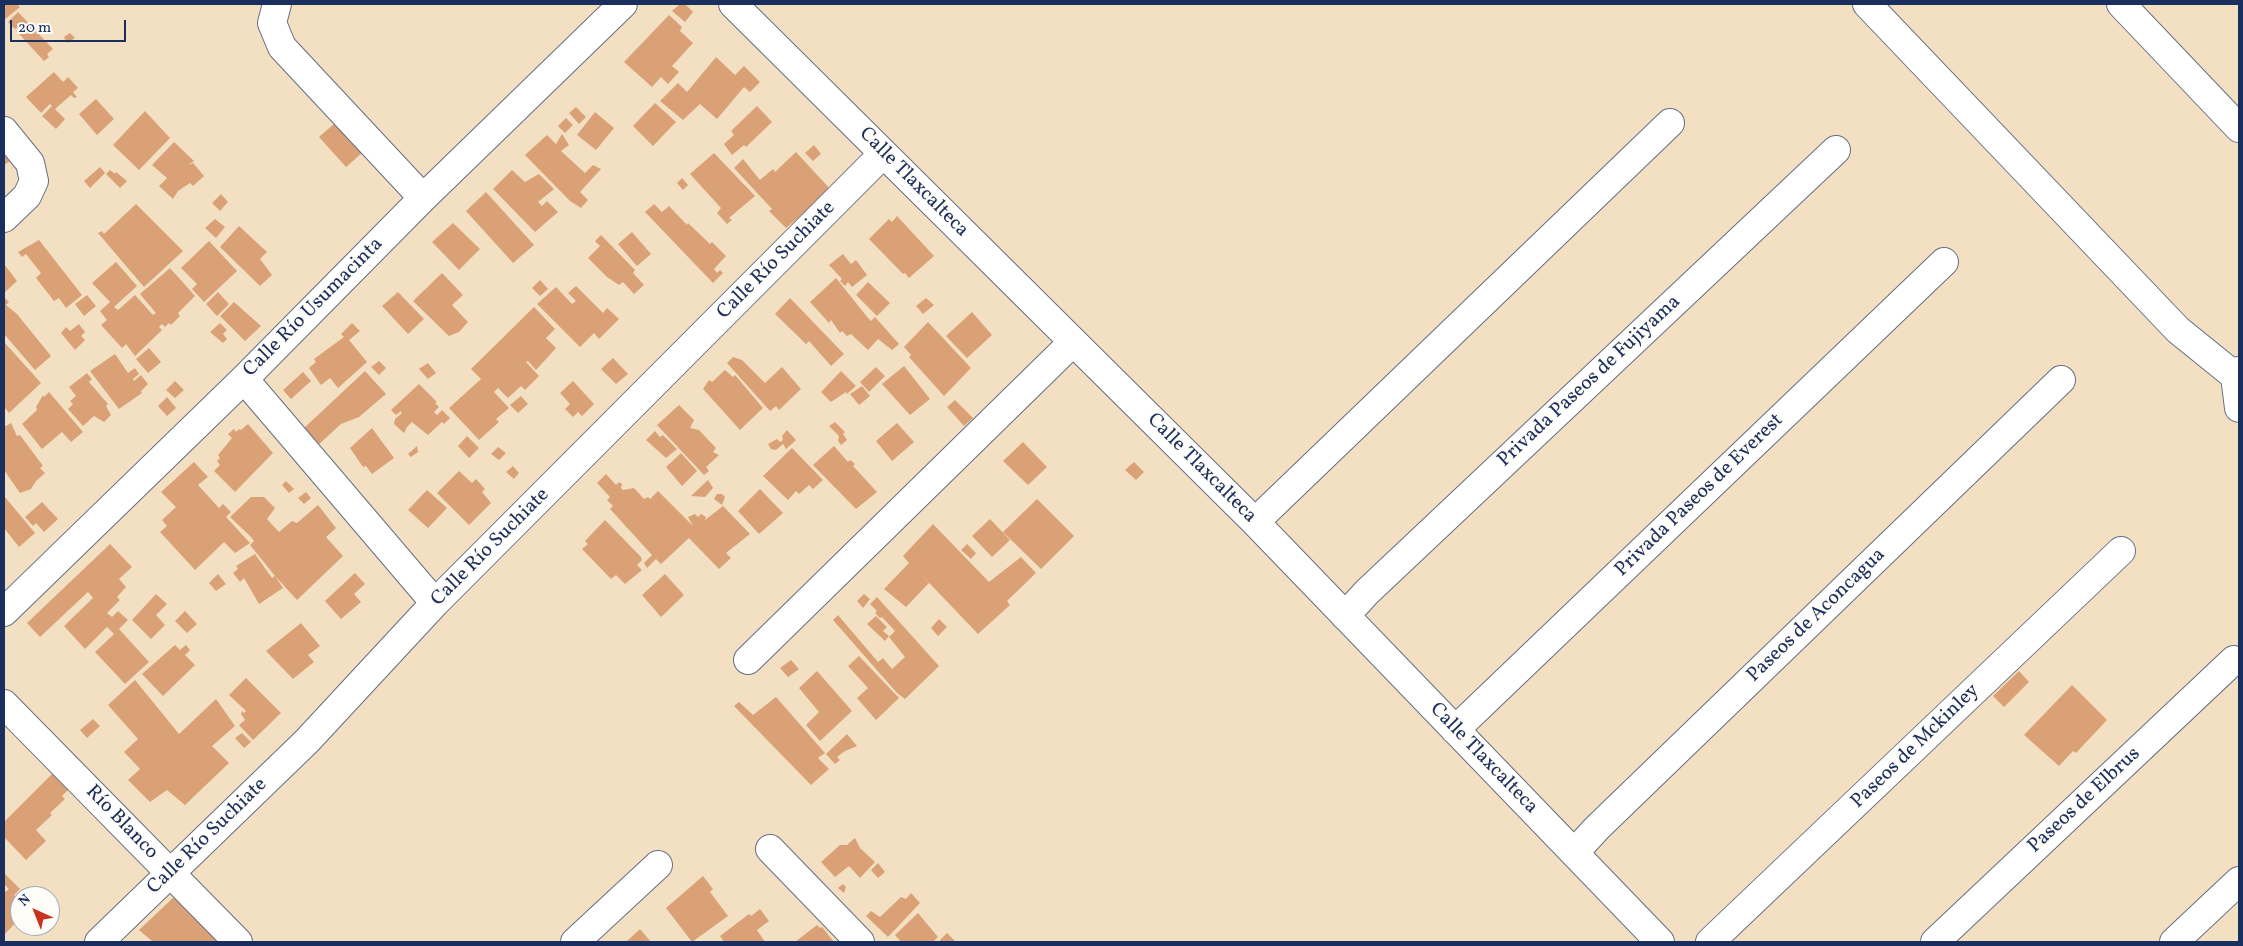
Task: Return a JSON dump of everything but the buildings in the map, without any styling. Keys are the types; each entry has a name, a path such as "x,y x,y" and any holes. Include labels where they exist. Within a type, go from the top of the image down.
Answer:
{"street":[{"path":"277,4 272,23 282,47 423,198"},
{"name":"Calle Río Usumacinta","path":"4,612 244,379 423,198 623,4"},
{"name":"Calle Tlaxcalteca","path":"732,4 1254,522 1660,942"},
{"path":"1867,4 2178,330 2237,373 2239,408"},
{"path":"2121,4 2239,128"},
{"path":"1254,522 1670,123"},
{"path":"4,131 30,163 34,181 27,196 4,218"},
{"name":"Privada Paseos de Fujiyama","path":"1345,616 1367,592 1836,150"},
{"name":"Calle Río Suchiate","path":"99,942 171,875 307,740 436,603 883,154"},
{"name":"Privada Paseos de Everest","path":"1455,730 1944,262"},
{"path":"748,660 1072,342"},
{"path":"244,379 436,603"},
{"name":"Paseos de Aconcagua","path":"1574,853 1597,828 2061,380"},
{"name":"Paseos de Mckinley","path":"1710,942 2121,551"},
{"name":"Paseos de Elbrus","path":"1935,942 2234,660"},
{"name":"Río Blanco","path":"4,704 238,942"},
{"path":"770,849 860,942"},
{"path":"575,942 658,865"},
{"path":"2174,942 2239,881"}]}
